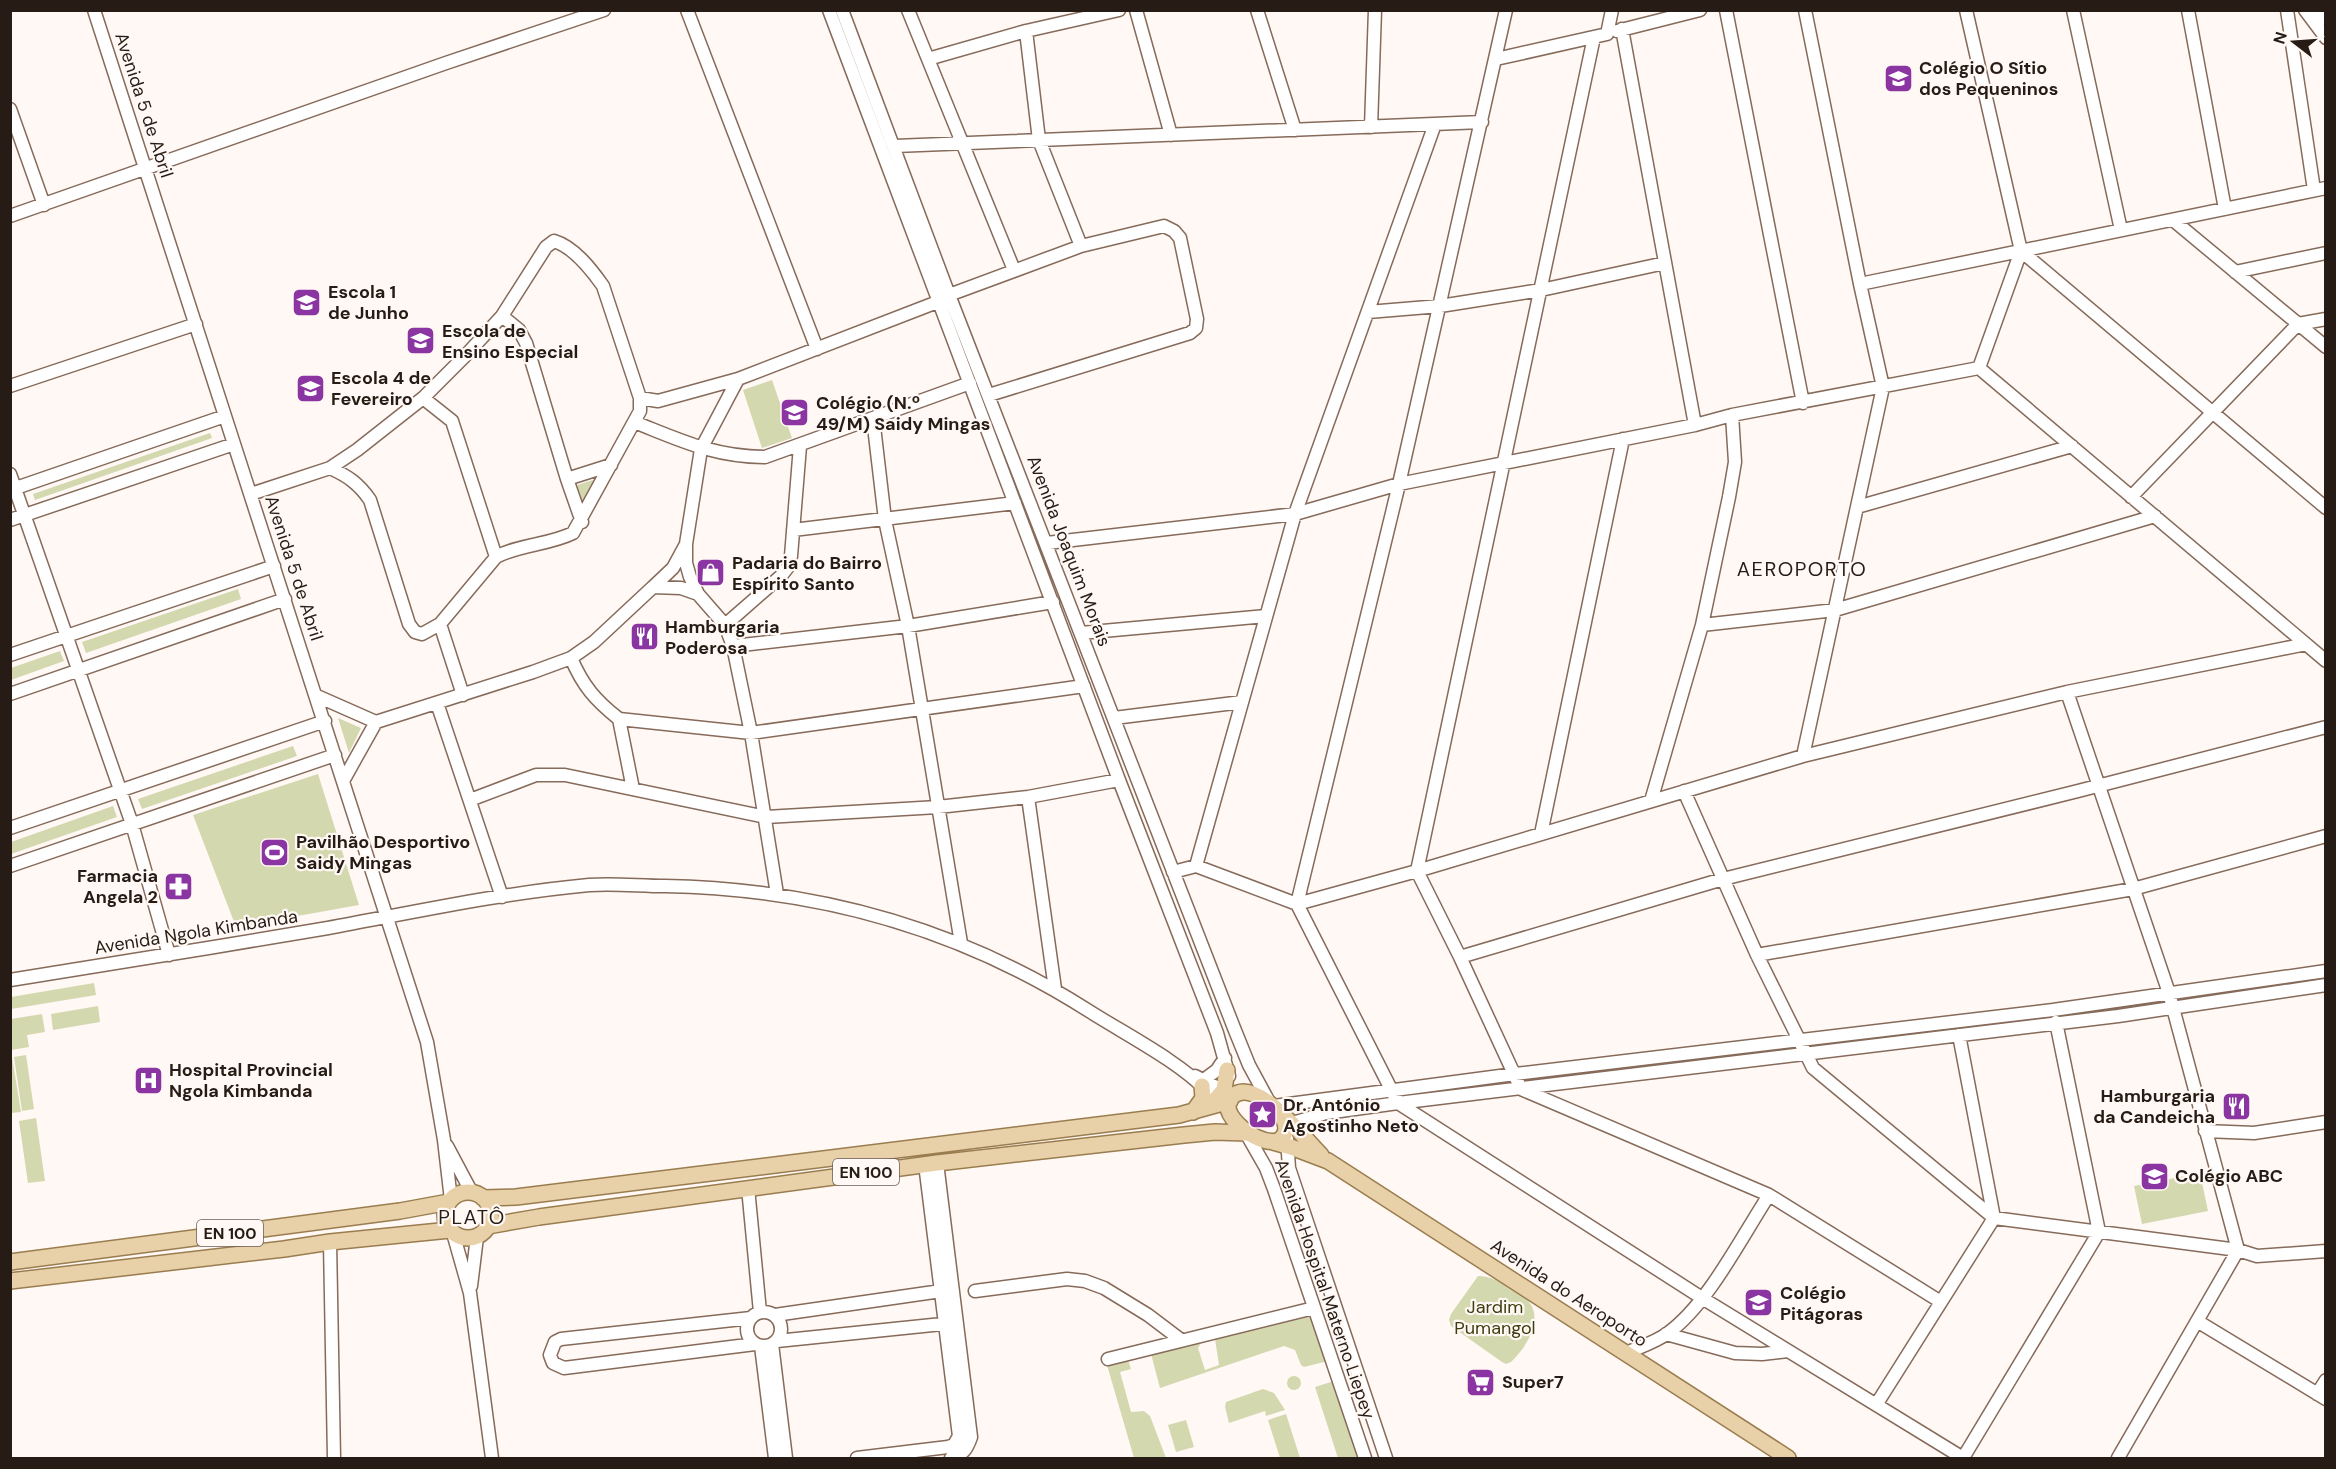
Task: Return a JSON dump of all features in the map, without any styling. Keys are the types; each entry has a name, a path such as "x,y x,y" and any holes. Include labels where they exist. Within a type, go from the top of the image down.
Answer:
{"main road":[{"path":"1217,1102 1226,1064"},
{"path":"1203,1082 1203,1098 1228,1108 1232,1117 1246,1133"},
{"name":"EN 100","path":"10,1262 400,1211 450,1201 457,1195 528,1196 1217,1102 1238,1093 1248,1092 1281,1117 1328,1161"},
{"path":"1280,1144 1282,1139 1281,1117"},
{"name":"EN 100","path":"488,1226 529,1218 931,1164 1215,1132 1246,1133 1263,1141 1280,1144 1328,1161"},
{"name":"Avenida do Aeroporto","path":"1328,1161 1788,1458"},
{"path":"477,1195 490,1208 488,1226 477,1237"},
{"path":"450,1201 445,1219 452,1231"},
{"path":"280,1227 284,1249"},
{"name":"EN 100","path":"10,1281 330,1242 452,1231 460,1237 477,1237"}],"street":[{"name":"Avenida 5 de Abril","path":"94,10 317,696 426,1042 444,1140 450,1201"},
{"path":"10,216 604,10"},
{"path":"687,10 817,349"},
{"name":"Avenida Joaquim Morais","path":"829,10 944,298 989,395 1249,1065 1281,1117"},
{"name":"Avenida Joaquim Morais","path":"842,10 895,146 970,383 1226,1064"},
{"path":"908,10 1014,270"},
{"path":"928,59 1026,31 1119,10"},
{"path":"1136,10 1172,135"},
{"path":"1257,10 1295,130"},
{"path":"1371,127 1375,10"},
{"path":"1506,10 1399,484 1297,904 1398,1102 1702,1298 1963,1458 2099,1232 2056,1022"},
{"path":"1607,34 1612,10"},
{"path":"1496,59 1700,10"},
{"path":"1726,10 1803,403"},
{"path":"1803,756 1883,387 1804,10"},
{"path":"1966,10 2021,251 1979,368"},
{"path":"2073,10 2121,230"},
{"path":"2188,10 2225,209"},
{"path":"1860,284 2320,189 2287,10"},
{"path":"2305,10 2325,38"},
{"path":"2319,10 2325,19"},
{"path":"1622,29 1695,425"},
{"path":"1026,31 1039,140 1081,246"},
{"path":"1594,37 1417,872 1460,957 1521,1089 1769,1195 1941,1302"},
{"path":"10,110 44,205"},
{"path":"895,146 1482,122"},
{"path":"1196,866 1295,514 1436,124"},
{"path":"2174,220 2325,347"},
{"path":"640,398 658,401 738,379 1014,270 1081,246 1164,226 1174,231 1180,238 1197,319 1196,328 1190,333 989,395"},
{"path":"251,494 330,468 423,399 502,316 546,247 554,241 564,244 594,272 603,286 640,398 640,411 582,522 573,533 563,538 508,550 496,557 440,624 423,634 415,632 409,624 370,500 362,488 348,475 330,468"},
{"path":"2021,251 2325,508"},
{"path":"2235,272 2325,253"},
{"path":"1368,312 1440,306 1541,290 1665,263"},
{"path":"502,316 519,330 526,343 582,522"},
{"path":"2132,497 2298,324 2325,319"},
{"path":"10,386 196,324"},
{"path":"1047,543 1295,514 1399,484 1623,440 1731,415 1979,368"},
{"path":"1979,368 2325,661"},
{"path":"738,379 701,449 686,544 686,563 698,594 725,625 732,646 751,733 777,894"},
{"path":"634,422 701,449 747,457 765,457 970,383"},
{"path":"423,399 452,421 496,557"},
{"path":"1651,801 1702,625 1734,462 1731,415"},
{"path":"13,489 225,416"},
{"path":"873,418 885,520 908,627 961,943"},
{"path":"1541,834 1623,440"},
{"path":"10,520 234,444"},
{"path":"725,625 781,576 788,567 800,446"},
{"path":"1857,507 2072,446"},
{"path":"567,479 611,465"},
{"path":"10,474 13,489 25,515 132,824 169,956"},
{"path":"793,530 1015,503"},
{"path":"1702,625 1835,610 2155,516"},
{"path":"317,696 376,722 571,658 594,642 673,568 686,544"},
{"path":"10,655 274,566"},
{"path":"653,587 681,588 698,594"},
{"path":"10,694 285,599"},
{"path":"732,646 908,627 1053,602"},
{"path":"1082,633 1266,616"},
{"path":"440,624 463,695"},
{"path":"1173,872 1196,866 1297,904 1417,872 1803,756 2067,692 2306,644"},
{"path":"571,658 580,678 596,702 619,719 751,733 1084,686"},
{"path":"2067,692 2169,993 2238,1250 2118,1458"},
{"path":"1114,718 1242,702"},
{"path":"437,703 502,897"},
{"path":"619,719 633,789"},
{"path":"10,828 325,721"},
{"path":"343,781 376,722"},
{"path":"1460,957 1723,879 2325,728"},
{"path":"10,866 335,755"},
{"path":"470,800 536,775 565,775 766,817 938,807 1028,796 1119,780"},
{"path":"1684,791 1757,955 1813,1068 1994,1218 2238,1250 2257,1256 2325,1251"},
{"path":"1028,796 1054,989"},
{"path":"1757,955 2133,889 2325,836"},
{"name":"Avenida Ngola Kimbanda","path":"10,980 169,956 502,897 592,885 697,887 777,894 892,918 961,943 1007,963 1054,989 1203,1082 1217,1102"},
{"path":"1281,1117 1393,1090 2053,1010 2325,971"},
{"path":"1281,1117 2118,1016 2172,1006 2325,985"},
{"path":"1876,1405 1994,1218 1959,1035"},
{"path":"1203,1082 1226,1064"},
{"path":"2205,1131 2254,1132 2325,1122"},
{"name":"Avenida Hospital Materno Liepey","path":"1246,1133 1270,1178 1365,1458"},
{"name":"Avenida 5 de Abril","path":"444,1140 477,1195"},
{"name":"Avenida Hospital Materno Liepey","path":"1280,1144 1386,1458"},
{"path":"931,1164 951,1323 959,1436 962,1445 961,1456 951,1458"},
{"path":"748,1188 755,1315 747,1329 748,1335 766,1344"},
{"path":"1626,1353 1666,1334 1689,1315 1769,1195"},
{"path":"452,1231 470,1293 492,1458"},
{"path":"470,1293 477,1237"},
{"path":"330,1242 334,1458"},
{"path":"975,1291 1067,1279 1084,1281 1104,1288 1181,1340"},
{"path":"947,1291 775,1315 755,1315 561,1339 555,1342 549,1355 557,1367 564,1368 951,1323"},
{"path":"1108,1359 1314,1308"},
{"path":"766,1344 780,1336 781,1324 775,1315"},
{"path":"2197,1321 2321,1396 2325,1380"},
{"path":"1666,1334 1736,1353 1762,1354 1788,1351"},
{"path":"766,1344 776,1458"},
{"path":"766,1344 786,1458"},
{"path":"1336,1372 1355,1366"},
{"path":"857,1458 962,1445"}],"green space":[{"path":"772,380 792,438 762,448 743,390"},
{"path":"210,433 212,438 35,500 33,494"},
{"path":"596,479 583,504 577,485"},
{"path":"238,589 241,599 86,653 82,642"},
{"path":"60,651 64,661 11,680 11,668"},
{"path":"338,718 361,728 349,753"},
{"path":"293,746 297,756 142,809 138,799"},
{"name":"Pavilhão Desportivo Saidy Mingas","path":"318,774 359,905 236,927 193,815"},
{"path":"113,806 117,817 11,854 11,842"},
{"path":"94,983 96,995 11,1009 11,997"},
{"path":"98,1006 100,1022 53,1030 51,1014"},
{"path":"42,1014 45,1032 27,1035 29,1047 11,1050 11,1019"},
{"path":"26,1055 34,1109 22,1111 14,1057"},
{"path":"11,1057 21,1112 11,1113"},
{"path":"36,1118 45,1181 28,1183 19,1121"},
{"path":"2200,1173 2208,1211 2142,1224 2134,1186"},
{"name":"Jardim Pumangol","path":"1478,1276 1498,1281 1526,1299 1533,1308 1534,1325 1527,1342 1511,1362 1506,1364 1451,1326 1449,1320"},
{"path":"1313,1316 1328,1361 1304,1367 1295,1350 1284,1346 1160,1388 1151,1354 1201,1343 1198,1348 1205,1370 1219,1365 1215,1339"},
{"path":"1128,1360 1131,1369 1120,1372 1131,1412 1144,1411 1150,1416 1166,1458 1134,1458 1107,1365"},
{"path":"1294,1376 1299,1378 1301,1383 1299,1388 1294,1390 1289,1388 1287,1383 1289,1378"},
{"path":"1334,1381 1359,1458 1338,1458 1315,1387"},
{"path":"1263,1389 1274,1393 1285,1410 1266,1416 1265,1411 1229,1423 1226,1402"},
{"path":"1286,1414 1300,1458 1280,1458 1268,1420"},
{"path":"1186,1420 1194,1447 1176,1452 1168,1425"}],"place":[{"name":"Colégio O Sítio dos Pequeninos","path":"1898,78"},
{"name":"Escola 1 de Junho","path":"307,302"},
{"name":"Escola de Ensino Especial","path":"421,341"},
{"name":"Escola 4 de Fevereiro","path":"310,388"},
{"name":"Colégio (N.º 49/M) Saidy Mingas","path":"795,413"},
{"name":"Padaria do Bairro Espírito Santo","path":"711,573"},
{"name":"Hamburgaria Poderosa","path":"644,637"},
{"name":"Pavilhão Desportivo Saidy Mingas","path":"275,852"},
{"name":"Farmacia Angela 2","path":"179,886"},
{"name":"Hospital Provincial Ngola Kimbanda","path":"148,1080"},
{"name":"Hamburgaria da Candeicha","path":"2236,1106"},
{"name":"Dr. António Agostinho Neto","path":"1262,1115"},
{"name":"Colégio ABC","path":"2154,1176"},
{"name":"Colégio Pitágoras","path":"1759,1303"},
{"name":"Super7","path":"1481,1382"}],"district":[{"name":"AEROPORTO","path":"1802,569"},
{"name":"PLATÔ","path":"472,1217"}]}
